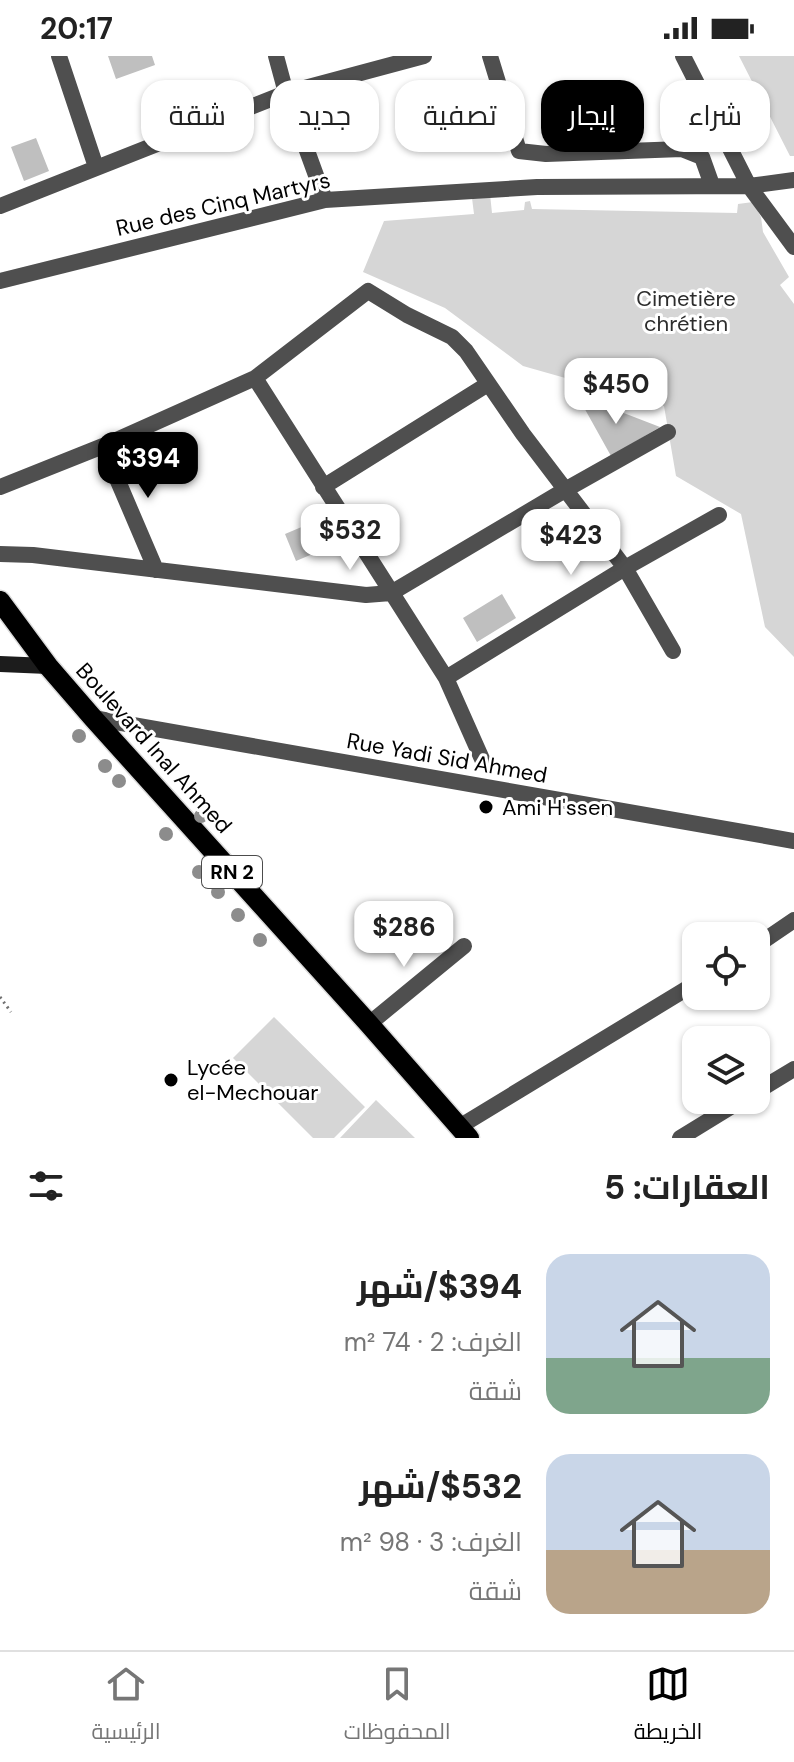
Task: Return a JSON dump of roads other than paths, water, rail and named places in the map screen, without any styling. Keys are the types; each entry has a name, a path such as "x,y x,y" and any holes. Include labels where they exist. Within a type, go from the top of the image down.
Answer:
{"main road":[{"name":"Boulevard Inal Ahmed","path":"3,612 93,718 464,1132"},
{"path":"0,664 48,666"}],"street":[{"path":"59,56 96,167"},
{"path":"276,56 282,80"},
{"path":"334,80 424,56"},
{"path":"490,56 519,151 546,154 682,149 702,157 712,185"},
{"path":"683,56 749,186 794,247"},
{"path":"0,206 270,99"},
{"path":"308,152 325,200"},
{"name":"Rue des Cinq Martyrs","path":"0,281 325,200 537,187 749,186 794,180"},
{"path":"0,487 103,446 255,378 368,291 452,337 466,351 625,568 673,651"},
{"path":"255,378 446,678 482,759"},
{"path":"323,487 488,384"},
{"path":"0,554 33,555 366,595 391,593 668,432"},
{"path":"103,446 156,570"},
{"path":"446,678 625,568 719,515"},
{"name":"Rue Yadi Sid Ahmed","path":"93,718 794,841"},
{"path":"770,936 794,920"},
{"path":"369,1024 464,946"},
{"path":"464,1132 682,992"},
{"path":"770,1084 794,1069"},
{"path":"680,1138 719,1114"}],"place":[{"name":"Ami H'ssen","path":"486,807"},
{"name":"Lycée el-Mechouar","path":"171,1080"}],"park label":[{"name":"Cimetière chrétien","path":"686,310"}]}
